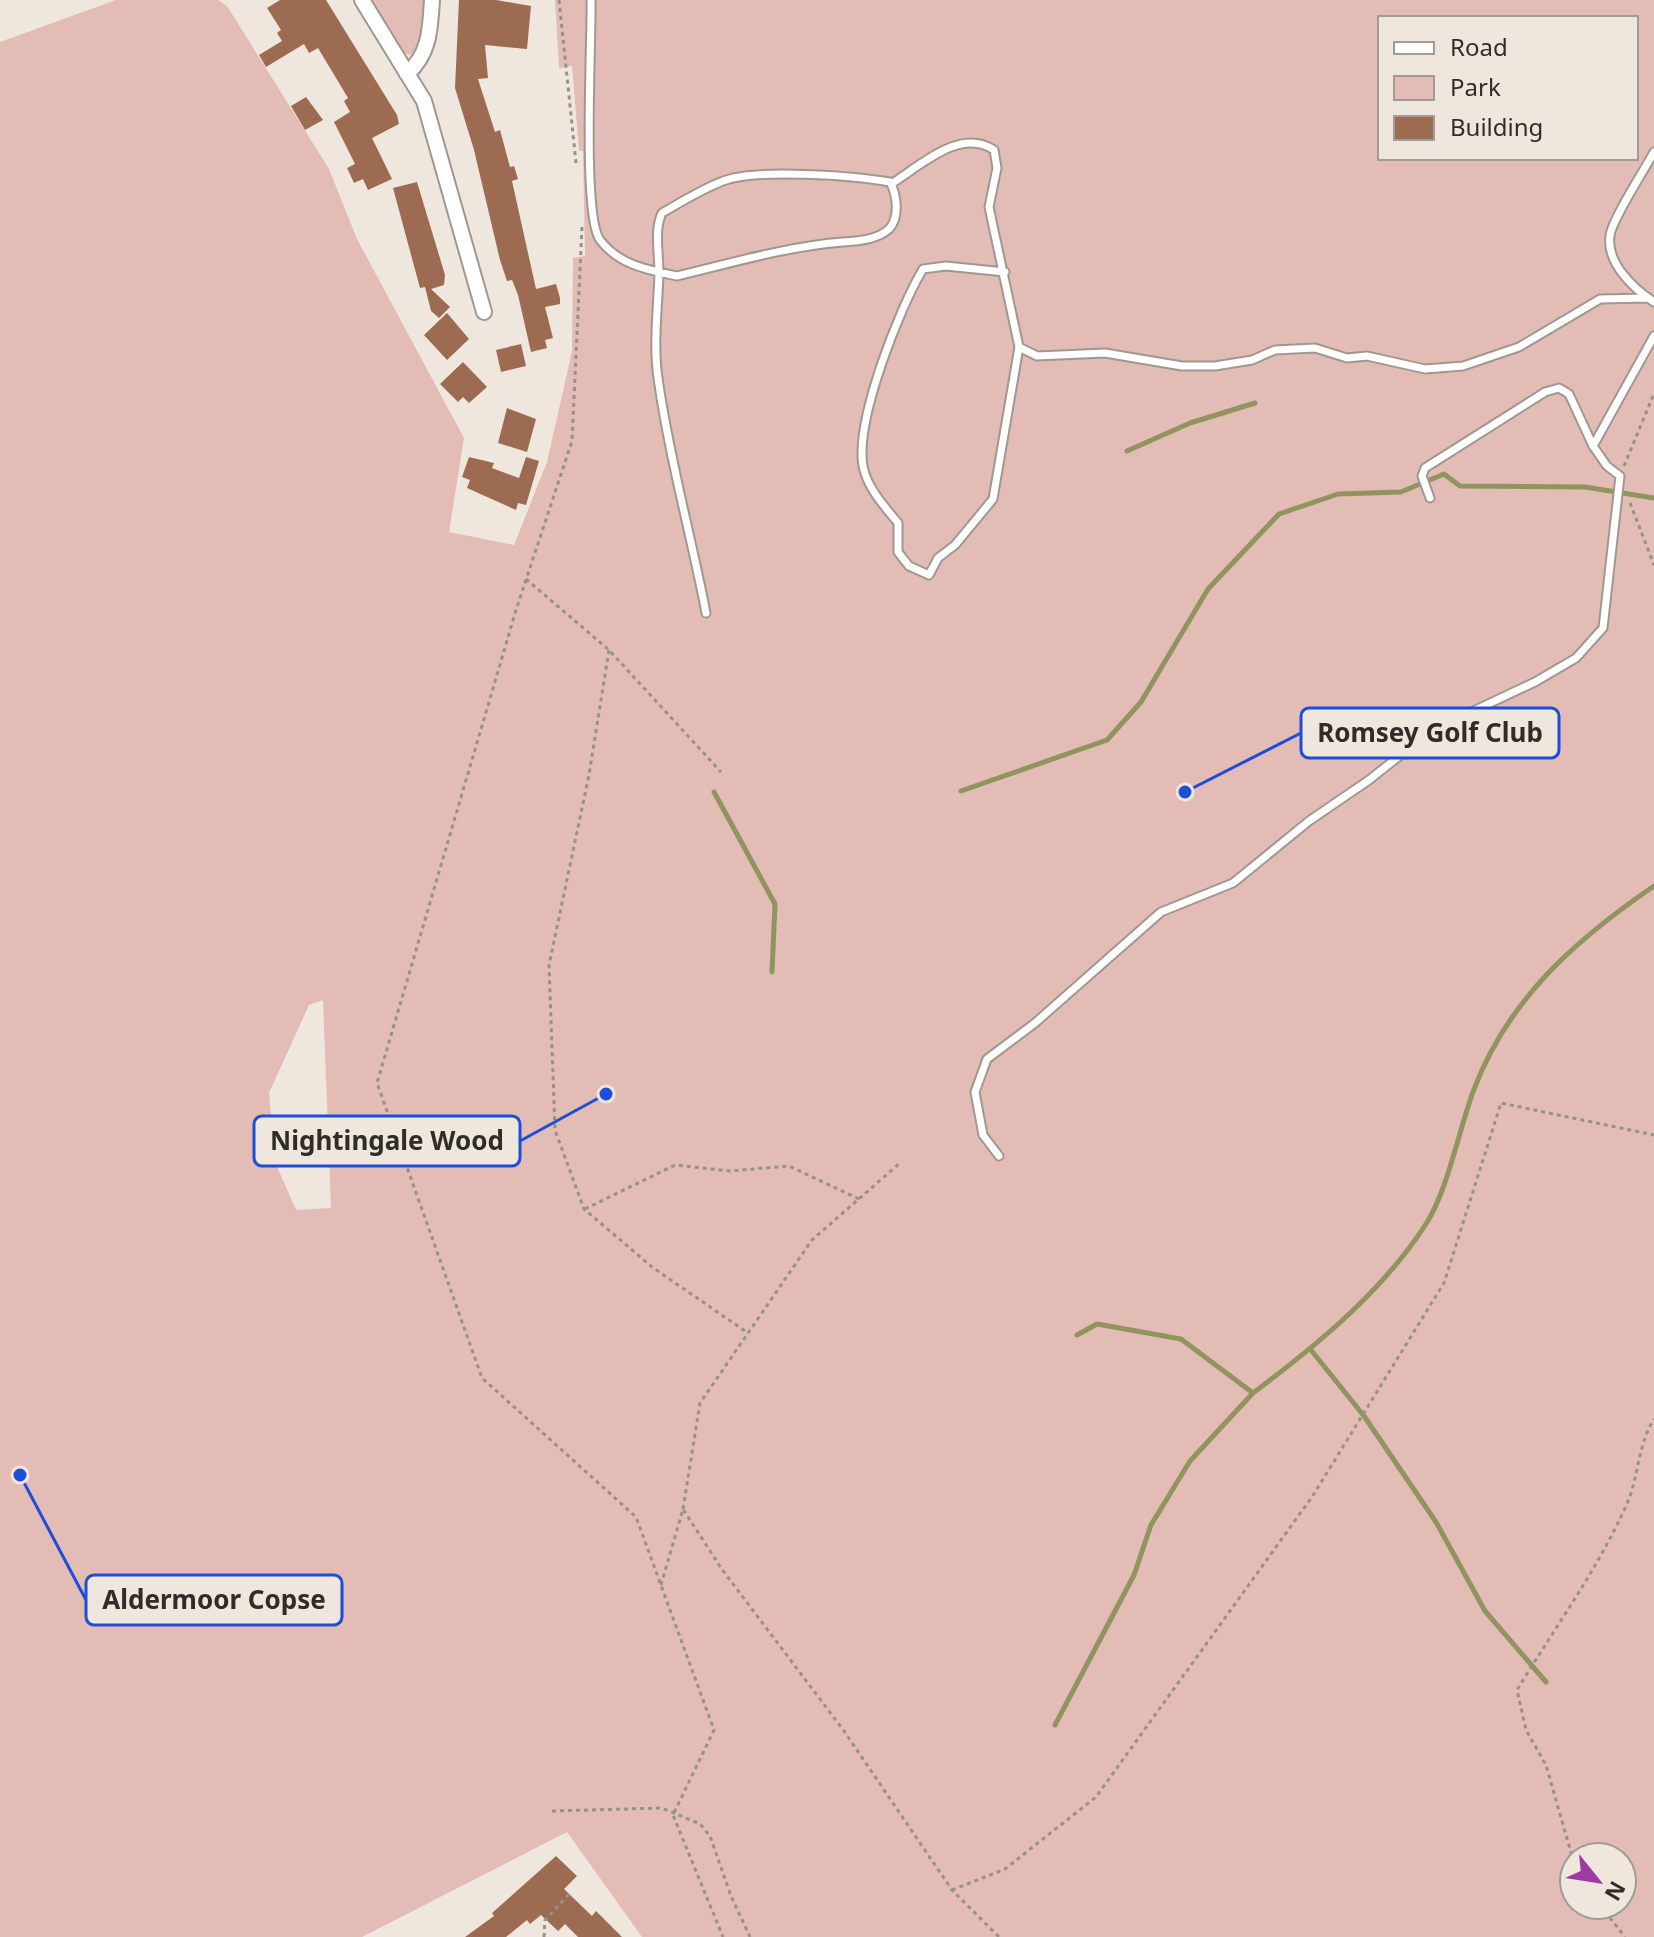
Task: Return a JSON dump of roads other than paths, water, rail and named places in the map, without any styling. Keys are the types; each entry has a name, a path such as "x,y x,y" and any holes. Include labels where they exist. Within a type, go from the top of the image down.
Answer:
{"street":[{"path":"362,0 424,101 484,312"},
{"path":"407,74 421,61 430,37 432,0"}],"lane":[{"path":"591,0 589,180 593,225 599,239 617,258 677,276 789,248 865,240 888,231 895,221 896,194 891,184"},
{"path":"706,613 657,375 657,222 662,213 724,180 817,175 891,184 946,148 961,143 983,143 994,150 997,168 989,207 1005,272 1019,347 993,499 955,545 938,558 929,575 909,566 898,552 898,523 877,498 863,470 861,441 890,334 923,269 946,266 1005,272"},
{"path":"1651,300 1624,276 1614,259 1610,236 1654,152"},
{"path":"1019,347 1037,356 1105,353 1182,366 1215,366 1252,360 1275,350 1315,348 1347,358 1367,356 1425,369 1488,360 1519,347 1600,299 1651,300"},
{"path":"1593,446 1654,336"},
{"path":"999,1156 983,1135 975,1092 987,1059 1035,1023 1161,912 1233,883 1309,821 1369,780 1431,731 1535,682 1576,658 1603,628 1619,478 1593,446 1569,394 1559,388 1545,392 1425,468 1424,481 1430,498"}],"waterway":[{"path":"1127,451 1190,423 1255,403"},
{"path":"961,791 1107,740 1141,702 1208,589 1279,514 1338,494 1401,492 1444,474 1460,486 1585,487 1654,498"},
{"path":"714,792 775,904 772,972"},
{"path":"1253,1393 1347,1316 1409,1249 1440,1195 1473,1092 1487,1059 1505,1029 1524,1001 1571,951 1654,886"},
{"path":"1055,1725 1134,1575 1151,1525 1190,1461 1253,1393 1181,1339 1097,1324 1077,1335"},
{"path":"1311,1350 1364,1416 1436,1522 1485,1611 1546,1682"}],"place":[{"name":"Romsey Golf Club","path":"1185,792"},
{"name":"Nightingale Wood","path":"606,1094"},
{"name":"Aldermoor Copse","path":"20,1475"}]}
